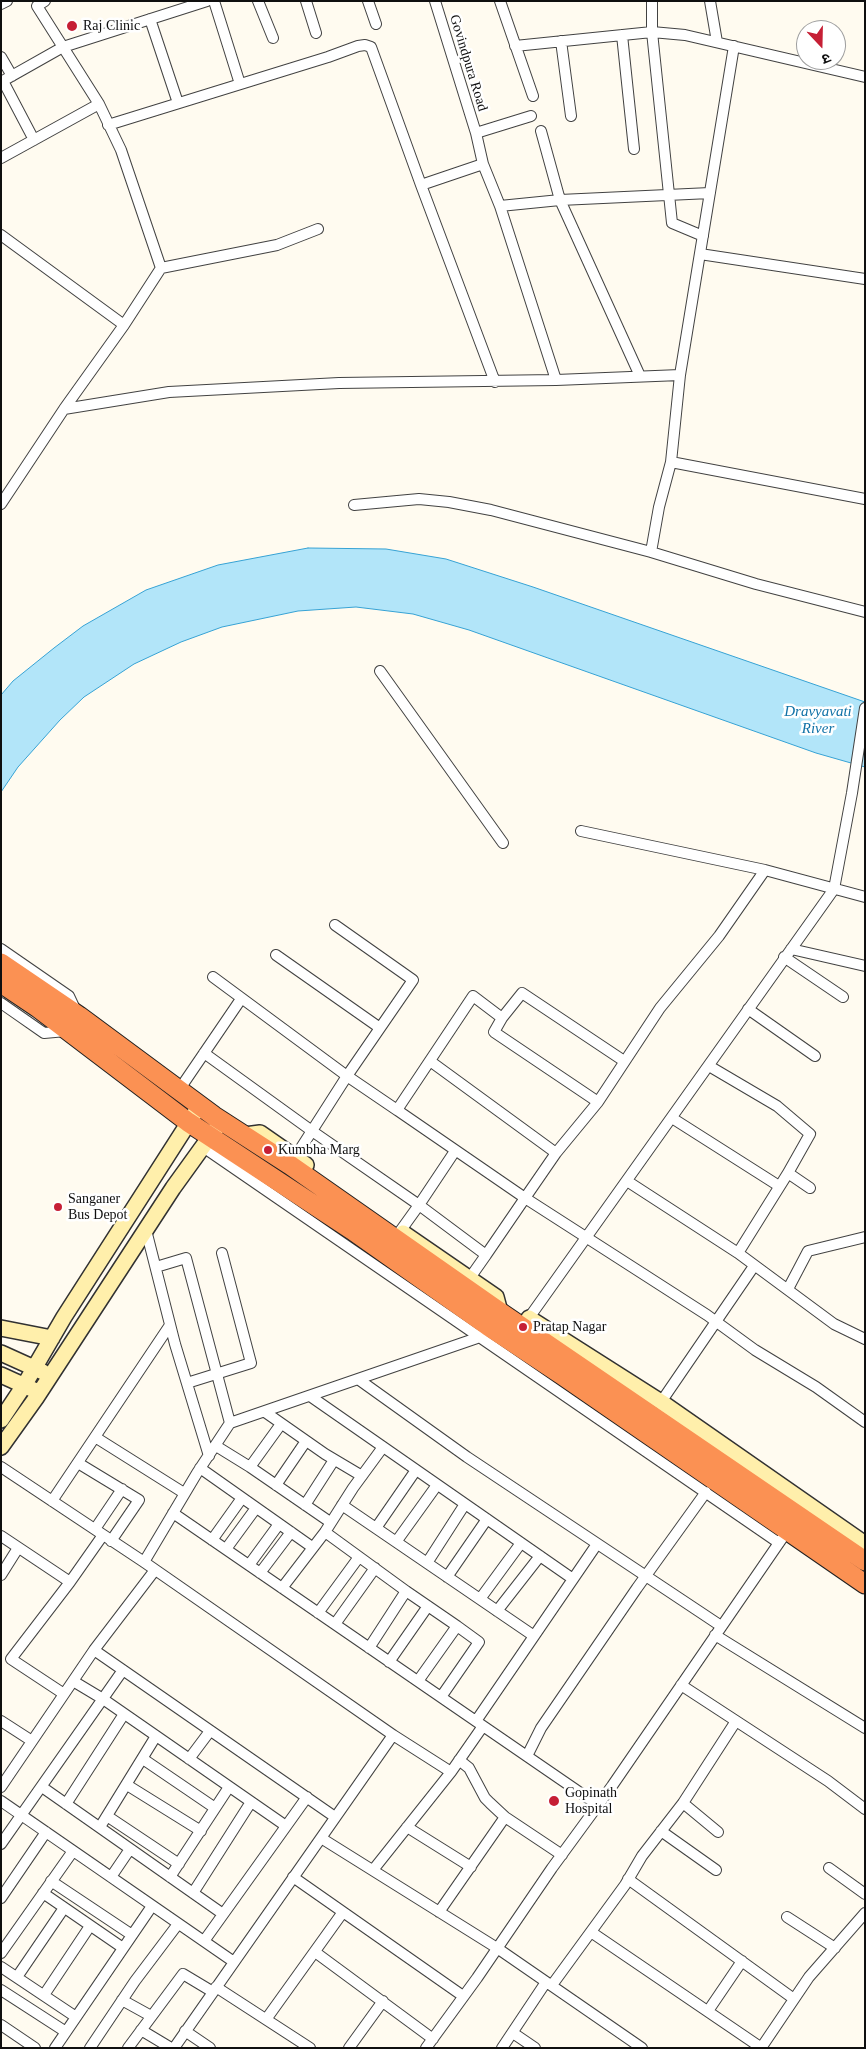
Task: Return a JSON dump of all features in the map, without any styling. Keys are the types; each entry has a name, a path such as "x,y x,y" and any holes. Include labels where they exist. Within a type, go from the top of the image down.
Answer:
{"highway":[{"path":"1,963 8,988 74,1023 245,1135 292,1161 467,1283 489,1325"},
{"path":"74,1023 188,1122 206,1142 352,1230 489,1325 784,1537 865,1584"},
{"path":"489,1325 526,1322 865,1561"}],"main road":[{"path":"1,1420 7,1399 25,1384 52,1338 200,1105"},
{"path":"1,1447 222,1120"},
{"path":"526,1322 661,1402 865,1544"},
{"path":"1,1328 52,1338"},
{"path":"1,1353 35,1367 50,1376"},
{"path":"1,1374 25,1384 39,1393"}],"street":[{"path":"1,4 7,1"},
{"path":"6,80 63,47 150,19 192,3 207,1"},
{"path":"214,1 240,84"},
{"path":"258,1 273,38"},
{"path":"306,1 316,33"},
{"path":"368,1 376,24"},
{"name":"Govindpura Road","path":"435,1 476,133 483,164 500,206 556,380"},
{"path":"500,1 533,96"},
{"path":"652,1 652,32 672,223 703,236"},
{"path":"710,1 717,42"},
{"path":"37,3 99,104 121,150 161,268"},
{"path":"150,19 178,103"},
{"path":"515,46 652,32 686,35 865,77"},
{"path":"622,35 634,149"},
{"path":"561,41 571,116"},
{"path":"108,125 358,46 372,47 421,185 495,382"},
{"path":"651,552 659,507 671,462 680,375 734,46"},
{"path":"1,57 6,80 34,140"},
{"path":"1,158 99,104"},
{"path":"476,133 531,116"},
{"path":"541,131 560,200 640,376"},
{"path":"421,185 483,164"},
{"path":"500,206 560,200 710,193"},
{"path":"1,504 161,268 277,245 318,229"},
{"path":"1,235 124,325"},
{"path":"700,254 865,279"},
{"path":"64,409 169,392 339,383 495,382 680,375"},
{"path":"671,462 865,499"},
{"path":"354,505 420,499 491,510 651,552 713,572 865,612"},
{"path":"380,671 503,843"},
{"path":"526,1322 834,889 865,708"},
{"path":"581,831 765,870 865,897"},
{"path":"467,1283 556,1153 598,1102 660,1008 719,936 765,870"},
{"path":"292,1161 347,1076 413,980 335,925"},
{"path":"1,949 70,996 74,1023"},
{"path":"788,953 865,966"},
{"path":"788,953 843,997"},
{"path":"276,954 380,1028"},
{"path":"213,977 347,1076 455,1151 716,1321 755,1350 816,1387 865,1422"},
{"path":"598,1102 494,1032 502,1018 522,993 624,1061"},
{"path":"397,1110 473,996 502,1018"},
{"path":"179,1090 241,999"},
{"path":"748,1009 815,1056"},
{"path":"204,1053 419,1205 486,1255"},
{"path":"430,1061 556,1153"},
{"path":"709,1066 776,1106 810,1134 738,1253"},
{"path":"672,1118 779,1186"},
{"path":"397,1234 455,1151"},
{"path":"788,1173 810,1188"},
{"path":"627,1181 738,1253 834,1324 865,1339"},
{"path":"146,1230 186,1383 209,1456"},
{"path":"788,1289 808,1251 865,1237"},
{"path":"186,1383 251,1363 222,1253"},
{"path":"156,1267 186,1258 230,1423"},
{"path":"661,1402 754,1266"},
{"path":"52,1501 170,1325"},
{"path":"144,1562 200,1468 230,1423 358,1379 489,1325 706,1492 784,1537 426,2048"},
{"path":"358,1379 467,1457 645,1577 718,1631 865,1728"},
{"path":"310,1396 573,1579"},
{"path":"265,1412 334,1460 362,1476"},
{"path":"250,1467 282,1424"},
{"path":"95,1437 184,1494"},
{"path":"276,1486 306,1441"},
{"path":"216,1446 305,1505 360,1557 479,1642 441,1697"},
{"path":"282,1588 383,1448"},
{"path":"305,1505 334,1460"},
{"path":"11,1659 70,1582 103,1535 139,1500 78,1463"},
{"path":"1,1467 144,1562 392,1735 451,1772"},
{"path":"200,1468 312,1547"},
{"path":"376,1528 416,1470"},
{"path":"396,1542 437,1485"},
{"path":"103,1535 122,1489"},
{"path":"526,1756 542,1728 645,1577 706,1492"},
{"path":"212,1540 242,1498"},
{"path":"427,1563 465,1504"},
{"path":"342,1505 534,1636"},
{"path":"226,1549 256,1508"},
{"path":"173,1513 598,1805"},
{"path":"447,1576 487,1519"},
{"path":"249,1565 280,1524"},
{"path":"260,1573 291,1532"},
{"path":"1,1536 70,1582"},
{"path":"480,1599 522,1543"},
{"path":"373,1870 451,1772 534,1636 597,1544"},
{"path":"1,1575 18,1548"},
{"path":"497,1611 540,1556"},
{"path":"318,1613 360,1557"},
{"path":"334,1624 375,1568"},
{"path":"1,1787 94,1650 155,1570"},
{"path":"369,1648 406,1591"},
{"path":"389,1662 428,1606"},
{"path":"418,1682 457,1626"},
{"path":"94,1650 335,1817"},
{"path":"1,1653 64,1694"},
{"path":"1,1844 123,1670"},
{"path":"73,1681 286,1826"},
{"path":"681,1685 828,1781 865,1809"},
{"path":"66,1804 124,1714"},
{"path":"502,2048 549,1984 591,1932 642,1856 683,1803 736,1720"},
{"path":"1,1721 32,1741"},
{"path":"188,1759 210,1731"},
{"path":"141,2030 172,2048 186,2031 392,1735"},
{"path":"100,1827 156,1736"},
{"path":"143,1759 215,1808"},
{"path":"459,1760 469,1768 485,1798 505,1817 562,1855"},
{"path":"127,1785 201,1831"},
{"path":"42,1787 223,1914"},
{"path":"170,1877 228,1787"},
{"path":"204,1941 307,1797"},
{"path":"1,1801 234,1962"},
{"path":"193,1893 251,1802"},
{"path":"683,1803 718,1832"},
{"path":"107,1816 179,1864"},
{"path":"439,1912 505,1817"},
{"path":"407,1827 471,1867"},
{"path":"662,1831 716,1870"},
{"path":"1,1898 46,1832"},
{"path":"321,1838 497,1948 642,2048"},
{"path":"111,1877 130,1849"},
{"path":"1,1953 73,1851"},
{"path":"829,1868 865,1894"},
{"path":"293,1877 464,1996"},
{"path":"628,1879 794,1999"},
{"path":"51,1881 132,1935"},
{"path":"43,1893 123,1948"},
{"path":"55,2048 152,1906"},
{"path":"16,1977 64,1908"},
{"path":"267,2018 343,1912"},
{"path":"591,1932 760,2047 809,1977 865,1913"},
{"path":"787,1917 835,1948"},
{"path":"90,2048 122,2000 178,1924"},
{"path":"44,1995 90,1926"},
{"path":"315,1952 432,2039"},
{"path":"708,2011 742,1962"},
{"path":"1,1967 76,2017"},
{"path":"128,2048 183,1974 267,2018 310,2048"},
{"path":"1,1990 66,2032"},
{"path":"122,2000 152,2016"},
{"path":"349,2048 383,2002"},
{"path":"1,2024 35,2048"},
{"path":"186,2031 210,2048"},
{"path":"512,2033 535,2048"}],"water":[{"name":"Dravyavati River","path":"308,548 386,549 446,559 533,587 865,702 865,767 816,753 469,630 413,614 356,607 298,611 222,627 181,642 134,664 84,697 60,720 18,767 1,792 1,695 13,681 54,648 83,626 146,590 218,565"}],"place":[{"name":"Raj Clinic","path":"72,26"},
{"name":"Kumbha Marg","path":"268,1150"},
{"name":"Sanganer Bus Depot","path":"58,1207"},
{"name":"Pratap Nagar","path":"523,1327"},
{"name":"Gopinath Hospital","path":"554,1801"}]}
